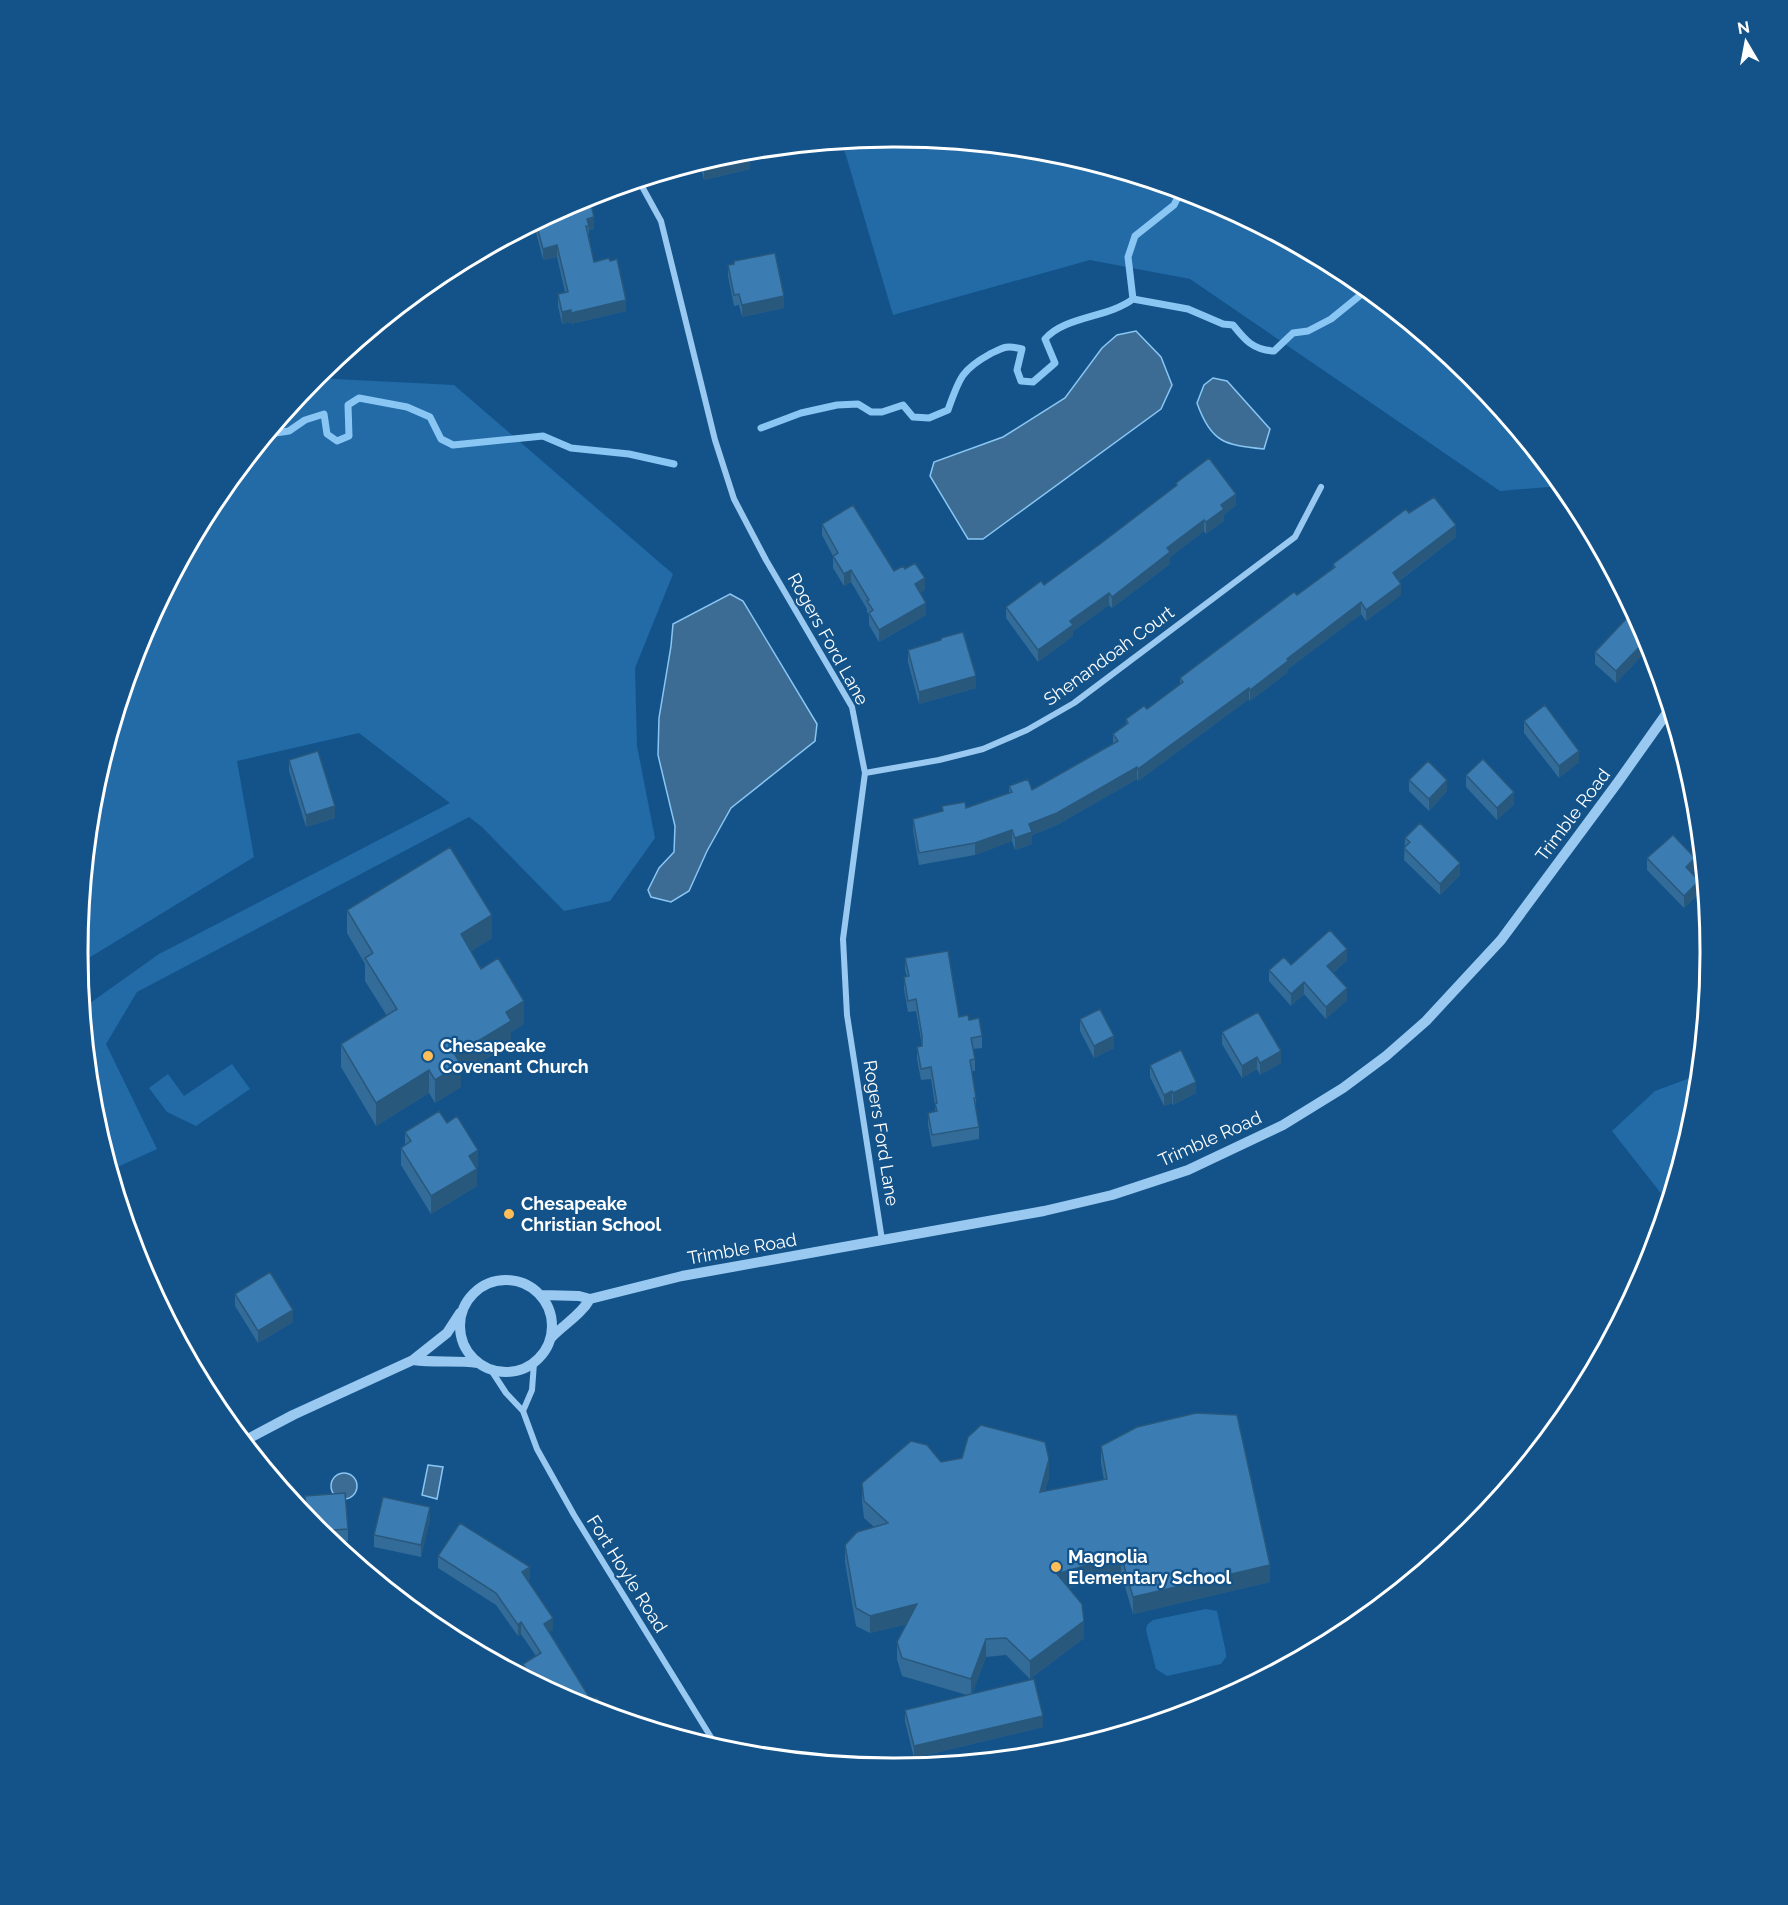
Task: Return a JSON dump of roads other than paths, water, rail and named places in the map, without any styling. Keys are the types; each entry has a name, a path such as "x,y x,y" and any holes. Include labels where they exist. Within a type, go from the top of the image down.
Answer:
{"street":[{"name":"Rogers Ford Lane","path":"643,188 661,221 715,440 734,499 766,561 852,707 866,773 843,939 847,1015 882,1240"},
{"name":"Shenandoah Court","path":"866,773 939,760 983,749 1028,729 1074,703 1295,537 1321,487"},
{"name":"Trimble Road","path":"541,1295 579,1296 590,1299 682,1276 1044,1211 1112,1196 1188,1170 1283,1125 1343,1088 1386,1056 1426,1021 1501,940 1664,717"},
{"path":"250,1437 413,1360 447,1333 472,1294 484,1285 499,1280 514,1280 529,1286 541,1295 549,1309 552,1323 551,1338"},
{"path":"463,1308 460,1323 461,1338 467,1352 478,1363 491,1370 506,1372 521,1370 534,1363 544,1352 551,1338 585,1309 590,1299"},
{"path":"413,1360 431,1363 461,1361 478,1363"},
{"path":"523,1411 532,1390 534,1363"},
{"name":"Fort Hoyle Road","path":"491,1370 506,1393 523,1411 537,1449 574,1515 710,1737"}],"waterway":[{"path":"1133,299 1128,257 1135,236 1174,205 1177,199"},
{"path":"761,428 801,413 837,405 858,404 871,412 882,412 903,405 913,417 929,418 948,410 958,383 973,365 1005,347 1022,349 1017,370 1021,381 1033,382 1055,363 1045,339 1053,331 1075,321 1112,310 1133,299 1188,309 1223,324 1233,325 1250,343 1260,349 1274,351 1293,333 1308,331 1331,319 1360,296"},
{"path":"279,433 289,431 305,420 324,414 327,434 337,441 349,436 348,405 359,398 407,407 430,417 441,439 453,445 543,436 571,448 629,454 674,464"}],"place":[{"name":"Chesapeake Covenant Church","path":"428,1056"},
{"name":"Chesapeake Christian School","path":"509,1214"},
{"name":"Magnolia Elementary School","path":"1056,1567"}]}
